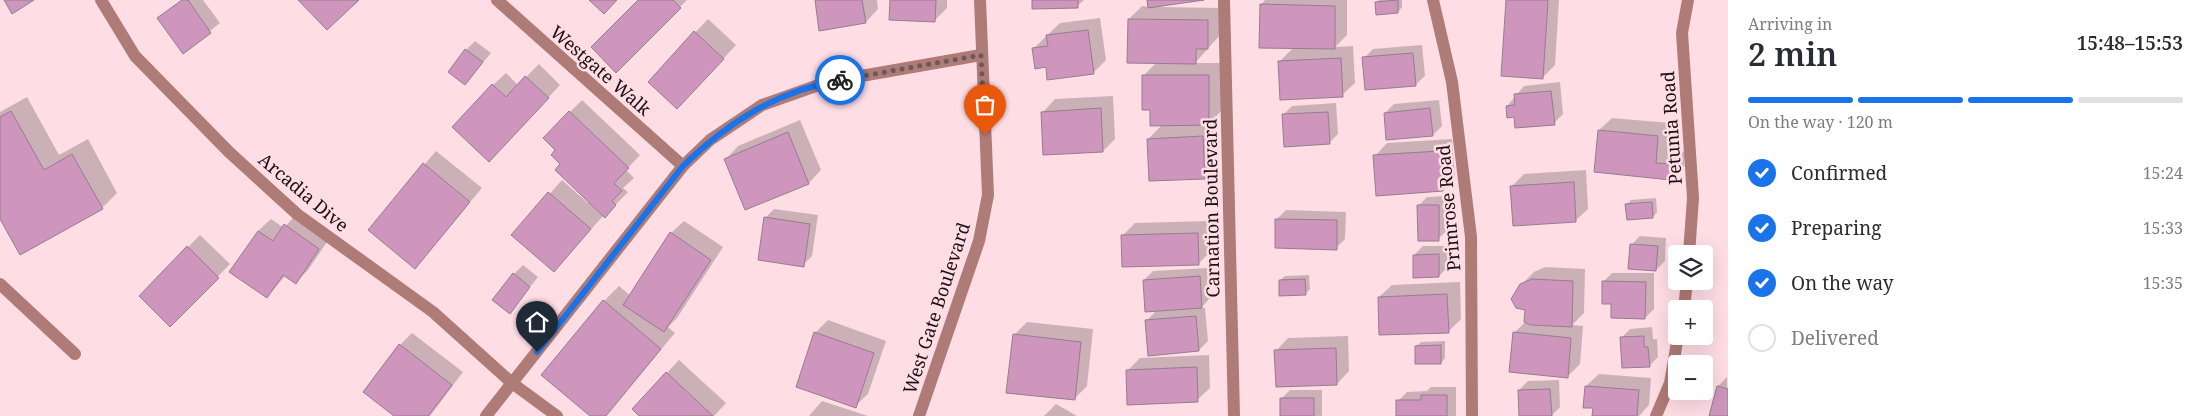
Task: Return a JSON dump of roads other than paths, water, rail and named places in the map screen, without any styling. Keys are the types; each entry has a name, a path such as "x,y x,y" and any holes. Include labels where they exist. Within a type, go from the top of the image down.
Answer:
{"street":[{"name":"Arcadia Dive","path":"101,0 135,56 243,164 297,214 433,312 512,383 558,416"},
{"name":"West Gate Boulevard","path":"919,416 979,241 988,194 980,0"},
{"name":"Carnation Boulevard","path":"1224,0 1234,416"},
{"name":"Primrose Road","path":"1433,0 1452,82 1471,236 1472,416"},
{"name":"Petunia Road","path":"1688,0 1682,33 1693,198 1690,245"},
{"name":"Westgate Walk","path":"501,1 683,166"},
{"path":"486,416 683,166 710,140 762,105 827,82 981,55"},
{"path":"0,284 75,354"},
{"path":"1656,416 1670,383 1676,345"}]}
